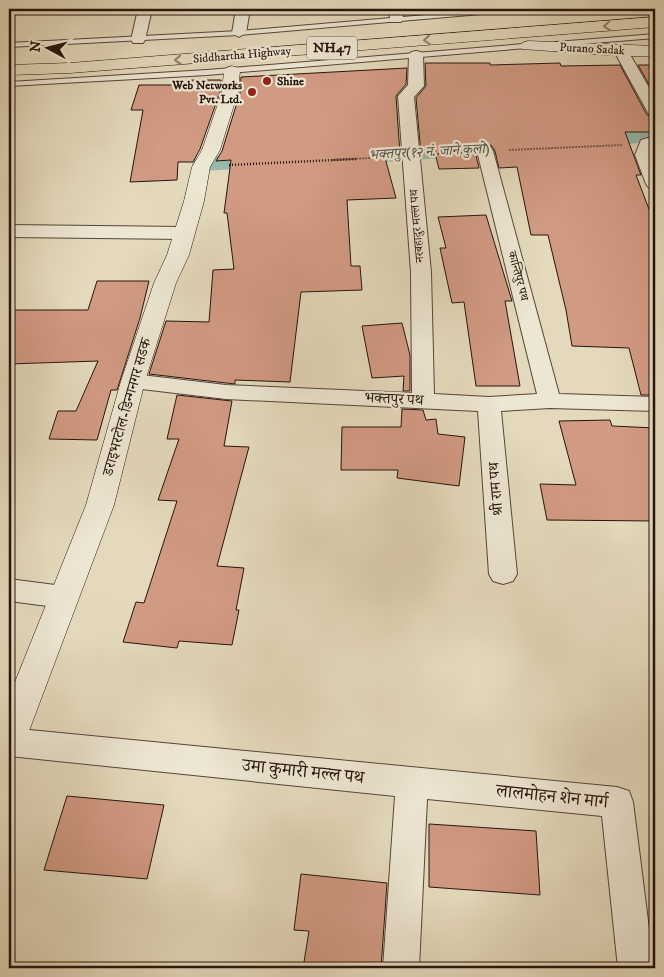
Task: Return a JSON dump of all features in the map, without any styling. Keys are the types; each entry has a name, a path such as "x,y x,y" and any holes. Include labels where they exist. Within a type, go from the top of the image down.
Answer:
{"highway":[{"name":"Siddhartha Highway","path":"9,57 148,51 655,10"},
{"name":"Siddhartha Highway","path":"9,70 98,66 655,22"}],"street":[{"path":"138,40 145,9"},
{"path":"239,33 243,9"},
{"name":"Purano Sadak","path":"528,46 655,51"},
{"path":"621,51 655,111"},
{"name":"नरबहादुर मल्ल पथ","path":"416,55 416,86 406,96 421,272 424,400"},
{"name":"डराइभरटोल-डिन्गनगर सडक","path":"9,740 100,505 133,381 165,283 178,255 194,201 201,167 211,150 230,92 232,71"},
{"path":"655,141 647,144 643,155 655,184"},
{"name":"कान्तिपुर पथ","path":"485,151 550,401"},
{"path":"9,231 184,233"},
{"name":"भक्तपुर पथ","path":"133,381 226,392 489,404 550,401 655,404"},
{"name":"श्री राम पथ","path":"489,404 503,574"},
{"path":"9,590 63,597"},
{"name":"उमा कुमारी मल्ल पथ","path":"9,740 412,783"},
{"path":"401,968 412,783"},
{"name":"लालमोहन शेन मार्ग","path":"412,783 617,802 636,968"}],"lane":[{"path":"9,45 138,40 239,33 395,14 516,9"},
{"path":"9,84 106,80 232,71 655,36"}],"building":[{"path":"425,63 490,63 490,65 560,63 561,66 620,65 647,115 655,118 655,132 625,132 641,175 636,175 655,225 655,395 641,395 629,348 572,346 566,310 548,235 531,235 517,167 499,168 495,151 491,145 477,146 475,151 479,168 439,169 435,153 421,153 416,98 426,86"},
{"path":"638,65 655,65 655,95"},
{"path":"407,68 406,84 396,96 400,154 384,154 396,198 347,200 351,266 360,266 362,290 301,292 290,382 235,380 235,384 149,374 166,321 209,322 213,270 234,269 227,213 224,213 231,160 216,161 222,151 240,93 241,77"},
{"path":"221,80 220,92 200,149 193,162 178,162 177,180 130,182 143,110 131,110 139,85 176,85 176,81"},
{"path":"486,215 512,301 505,301 520,386 476,386 464,302 452,303 440,248 446,248 438,217"},
{"path":"97,281 149,281 140,318 117,390 111,390 97,440 49,439 58,411 76,411 98,361 9,364 9,310 88,310"},
{"path":"402,323 410,355 410,391 403,391 404,376 372,378 362,326"},
{"path":"177,395 232,401 224,446 249,447 217,566 244,568 236,610 239,610 232,645 179,641 177,648 123,642 136,602 144,603 177,501 158,500 179,439 167,439"},
{"path":"402,409 423,410 426,420 436,419 438,434 465,437 459,486 397,478 398,470 341,470 342,427 401,427"},
{"path":"610,420 612,426 655,428 655,521 547,520 540,484 576,485 559,421"},
{"path":"67,796 164,805 147,879 44,870"},
{"path":"429,824 536,831 540,895 429,887"},
{"path":"301,874 387,883 381,968 303,968 309,931 294,930"}],"waterway":[{"name":"भक्तपुर(१२ नं. जाने कुलो)","path":"584,143 655,135"},
{"name":"भक्तपुर(१२ नं. जाने कुलो)","path":"339,158 538,146"},
{"name":"भक्तपुर(१२ नं. जाने कुलो)","path":"203,164 275,161"}],"place":[{"name":"Shine","path":"267,81"},
{"name":"Web Networks Pvt. Ltd.","path":"252,92"}]}
